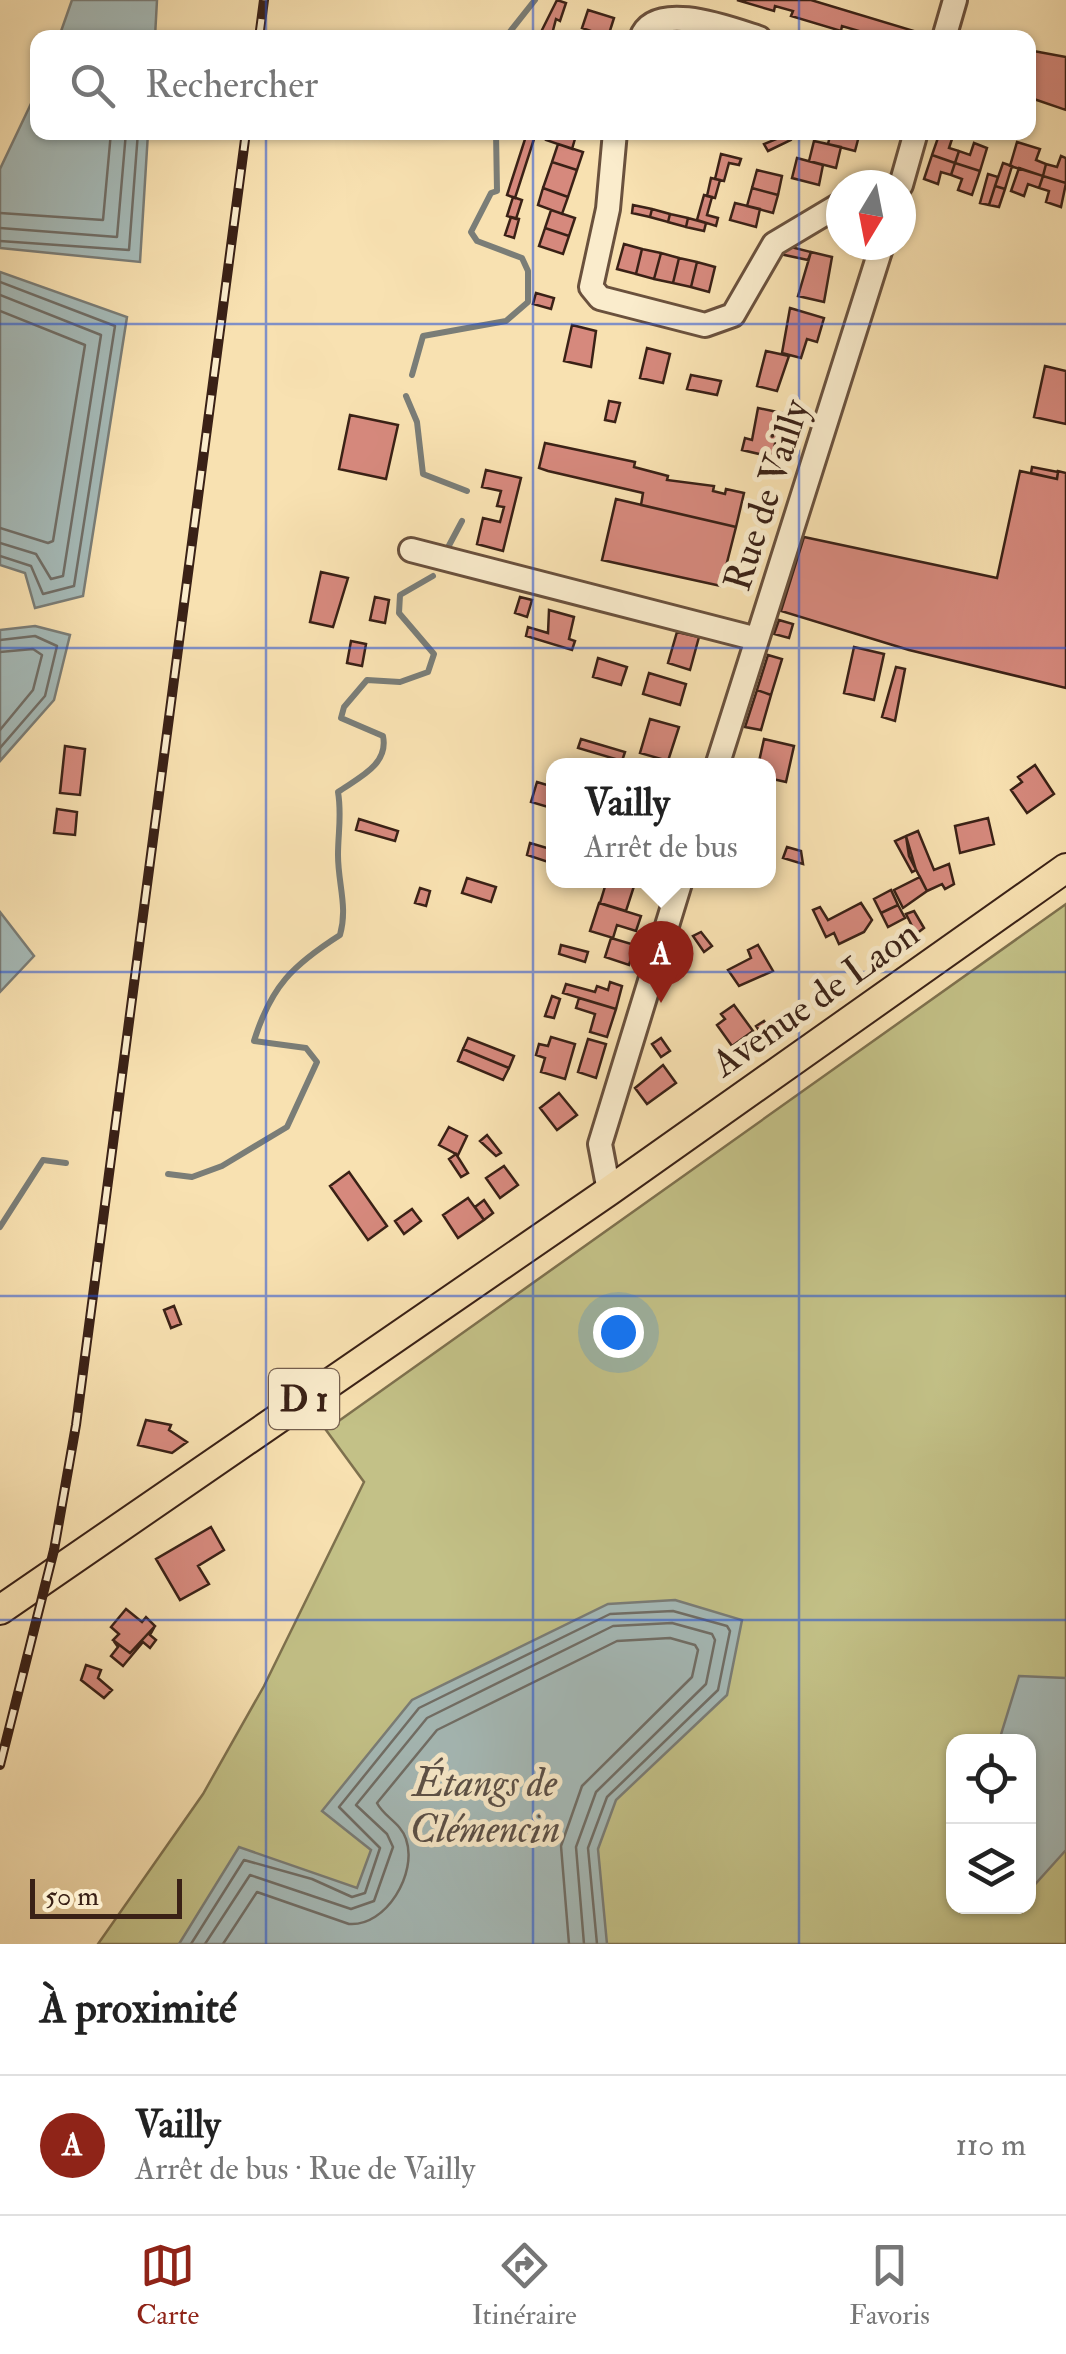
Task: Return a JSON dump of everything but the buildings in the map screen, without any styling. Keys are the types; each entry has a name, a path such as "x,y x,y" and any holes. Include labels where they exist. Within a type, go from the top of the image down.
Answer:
{"main road":[{"name":"Avenue de Laon","path":"609,1191 1066,868"},
{"name":"D 1","path":"0,1610 609,1191"}],"street":[{"path":"946,30 955,0"},
{"path":"643,30 659,15 680,15 732,30"},
{"path":"614,140 608,209 591,287 600,298 705,325 733,314 774,244 826,213"},
{"path":"905,170 914,140"},
{"name":"Rue de Vailly","path":"720,758 877,260"},
{"path":"411,550 757,639"},
{"path":"609,1191 600,1144 679,888"}],"shaded area":[{"path":"1066,904 1066,1944 98,1944 203,1794 264,1686 364,1482 326,1430"}],"water":[{"path":"72,0 157,0 155,30 61,30"},
{"path":"30,106 30,140 148,140 140,262 0,248 0,169"},
{"path":"0,272 127,317 83,596 35,608 25,573 0,565"},
{"path":"35,626 70,635 54,700 0,761 0,630"},
{"path":"0,912 34,956 0,992"},
{"name":"Étangs de Clémencin","path":"675,1600 742,1620 727,1695 616,1800 598,1849 607,1944 179,1944 239,1847 357,1888 371,1850 322,1811 412,1700 608,1604"},
{"path":"1019,1676 1066,1678 1066,1850 1036,1883 1036,1734 1001,1734"}],"waterway":[{"path":"511,30 535,0"},
{"path":"412,375 423,336 506,321 528,302 528,271 522,258 477,241 471,232 491,193 497,191 496,140"},
{"path":"406,396 417,422 423,474 467,491"},
{"path":"445,553 462,521"},
{"path":"168,1174 192,1177 222,1166 287,1127 317,1062 306,1048 254,1041 276,991 309,956 340,935 343,915 338,866 338,792 370,770 384,746 383,736 341,718 344,707 367,680 400,682 428,672 434,654 399,613 400,595 433,576"},
{"path":"0,1227 43,1160 66,1163"}],"railway":[{"path":"260,30 264,0"},
{"path":"0,1765 54,1550 76,1425 245,140"}],"place":[{"name":"Vailly","path":"661,1003"}]}
